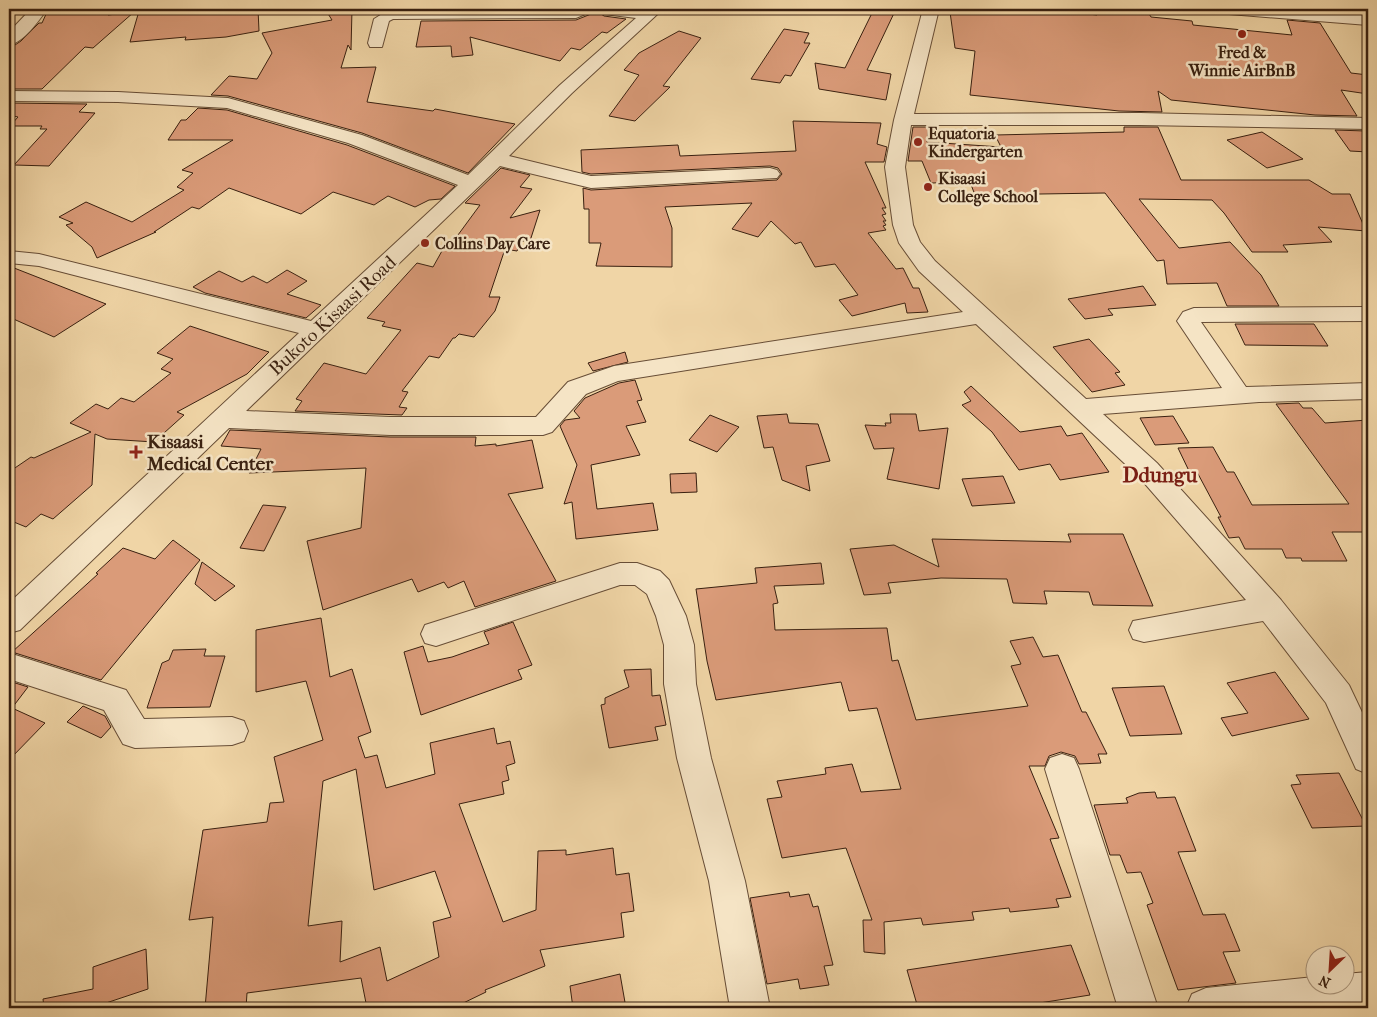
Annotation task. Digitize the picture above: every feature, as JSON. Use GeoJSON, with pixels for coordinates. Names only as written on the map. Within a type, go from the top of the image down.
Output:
{"type":"FeatureCollection","features":[{"type":"Feature","properties":{"kind":"street"},"geometry":{"type":"LineString","coordinates":[[9,40],[41,9]]}},
{"type":"Feature","properties":{"kind":"street"},"geometry":{"type":"LineString","coordinates":[[376,43],[382,19],[390,14],[576,13],[584,9]]}},
{"type":"Feature","properties":{"kind":"street"},"geometry":{"type":"LineString","coordinates":[[604,9],[652,12]]}},
{"type":"Feature","properties":{"kind":"street"},"geometry":{"type":"LineString","coordinates":[[931,9],[903,120],[895,167],[902,225],[910,243],[927,266],[1148,470],[1270,608],[1338,696],[1368,759]]}},
{"type":"Feature","properties":{"kind":"street"},"geometry":{"type":"LineString","coordinates":[[1229,9],[1367,24]]}},
{"type":"Feature","properties":{"kind":"street","name":"Bukoto Kisaasi Road"},"geometry":{"type":"LineString","coordinates":[[9,621],[471,184],[566,89],[652,12]]}},
{"type":"Feature","properties":{"kind":"street"},"geometry":{"type":"LineString","coordinates":[[9,96],[137,98],[228,102],[355,139],[471,184]]}},
{"type":"Feature","properties":{"kind":"street"},"geometry":{"type":"LineString","coordinates":[[903,120],[1140,119],[1368,123]]}},
{"type":"Feature","properties":{"kind":"street"},"geometry":{"type":"LineString","coordinates":[[496,159],[591,182],[770,174]]}},
{"type":"Feature","properties":{"kind":"street"},"geometry":{"type":"LineString","coordinates":[[9,257],[38,260],[316,330]]}},
{"type":"Feature","properties":{"kind":"street"},"geometry":{"type":"LineString","coordinates":[[1238,394],[1189,321],[1190,317],[1194,315],[1368,314]]}},
{"type":"Feature","properties":{"kind":"street"},"geometry":{"type":"LineString","coordinates":[[222,419],[390,426],[543,426],[577,388],[614,374],[981,316]]}},
{"type":"Feature","properties":{"kind":"street"},"geometry":{"type":"LineString","coordinates":[[1079,408],[1238,394],[1368,391]]}},
{"type":"Feature","properties":{"kind":"street"},"geometry":{"type":"LineString","coordinates":[[436,634],[620,574],[638,574],[650,579],[659,588],[671,616],[679,645],[680,684],[694,758],[727,881],[750,1008]]}},
{"type":"Feature","properties":{"kind":"street"},"geometry":{"type":"LineString","coordinates":[[1144,630],[1270,608]]}},
{"type":"Feature","properties":{"kind":"street"},"geometry":{"type":"LineString","coordinates":[[9,666],[115,700],[135,734],[232,731]]}},
{"type":"Feature","properties":{"kind":"street"},"geometry":{"type":"LineString","coordinates":[[1062,769],[1138,1008]]}},
{"type":"Feature","properties":{"kind":"street"},"geometry":{"type":"LineString","coordinates":[[1206,1008],[1368,991]]}},
{"type":"Feature","properties":{"kind":"building"},"geometry":{"type":"Polygon","coordinates":[[[72,9],[108,9],[108,15],[134,12],[93,48],[85,47],[42,89],[9,89],[9,49],[21,41],[39,23],[42,23],[47,12],[72,9]]]}},
{"type":"Feature","properties":{"kind":"building"},"geometry":{"type":"Polygon","coordinates":[[[160,9],[258,9],[259,31],[226,37],[185,40],[186,37],[130,42],[139,11],[160,9]]]}},
{"type":"Feature","properties":{"kind":"building"},"geometry":{"type":"Polygon","coordinates":[[[325,9],[352,9],[351,50],[348,45],[341,68],[376,67],[367,102],[433,111],[435,109],[515,124],[468,173],[362,133],[228,96],[211,95],[229,76],[257,79],[272,53],[262,33],[332,20],[325,9]]]}},
{"type":"Feature","properties":{"kind":"building"},"geometry":{"type":"Polygon","coordinates":[[[594,9],[604,16],[626,19],[607,33],[602,32],[580,50],[571,48],[560,61],[470,37],[473,55],[452,57],[451,46],[416,47],[421,21],[576,20],[591,14],[594,9]]]}},
{"type":"Feature","properties":{"kind":"building"},"geometry":{"type":"Polygon","coordinates":[[[874,9],[896,9],[867,70],[891,74],[886,100],[819,89],[815,63],[845,68],[874,9]]]}},
{"type":"Feature","properties":{"kind":"building"},"geometry":{"type":"Polygon","coordinates":[[[983,9],[1043,9],[1097,15],[1097,9],[1146,9],[1151,17],[1192,21],[1193,25],[1292,35],[1287,20],[1320,23],[1351,73],[1368,75],[1368,94],[1341,90],[1357,116],[1315,115],[1171,100],[1158,91],[1162,112],[1119,111],[970,95],[975,51],[955,48],[950,12],[983,14],[983,9]]]}},
{"type":"Feature","properties":{"kind":"building"},"geometry":{"type":"Polygon","coordinates":[[[784,29],[809,33],[804,43],[810,43],[791,76],[785,75],[780,83],[751,79],[784,29]]]}},
{"type":"Feature","properties":{"kind":"building"},"geometry":{"type":"Polygon","coordinates":[[[679,31],[701,38],[663,86],[670,87],[635,121],[609,116],[639,75],[624,70],[639,53],[679,31]]]}},
{"type":"Feature","properties":{"kind":"building"},"geometry":{"type":"Polygon","coordinates":[[[9,103],[87,104],[79,112],[95,113],[49,166],[14,165],[47,129],[40,129],[42,126],[10,126],[18,117],[9,115],[9,103]]]}},
{"type":"Feature","properties":{"kind":"building"},"geometry":{"type":"Polygon","coordinates":[[[198,108],[227,110],[347,145],[455,186],[441,199],[429,200],[415,207],[388,196],[374,205],[333,192],[301,214],[229,188],[199,209],[192,207],[154,232],[156,232],[97,258],[92,247],[66,225],[73,223],[59,217],[86,202],[132,222],[184,190],[177,187],[193,173],[182,170],[233,140],[168,140],[181,120],[186,120],[198,108]]]}},
{"type":"Feature","properties":{"kind":"building"},"geometry":{"type":"Polygon","coordinates":[[[793,121],[881,123],[877,144],[887,147],[884,162],[865,162],[886,208],[882,208],[886,214],[882,215],[886,221],[883,221],[886,225],[883,226],[886,230],[868,233],[896,269],[903,268],[913,288],[919,288],[928,312],[907,313],[905,303],[852,316],[839,300],[858,295],[835,264],[815,267],[801,242],[795,244],[771,221],[758,237],[732,229],[752,203],[665,207],[672,228],[672,267],[596,266],[601,243],[589,243],[589,209],[584,209],[583,188],[591,190],[777,180],[782,174],[778,168],[770,166],[591,174],[582,172],[581,150],[678,145],[680,156],[796,151],[793,121]]]}},
{"type":"Feature","properties":{"kind":"building"},"geometry":{"type":"Polygon","coordinates":[[[913,127],[929,127],[927,142],[1001,147],[995,135],[1124,132],[1124,127],[1158,127],[1181,180],[1309,180],[1332,194],[1350,194],[1366,231],[1318,227],[1332,242],[1283,245],[1288,252],[1252,252],[1224,213],[1212,200],[1139,199],[1179,248],[1230,242],[1261,275],[1279,306],[1227,306],[1217,283],[1167,284],[1164,260],[1157,261],[1105,193],[975,195],[970,182],[931,183],[922,161],[908,161],[913,127]]]}},
{"type":"Feature","properties":{"kind":"building"},"geometry":{"type":"Polygon","coordinates":[[[1335,130],[1366,131],[1368,135],[1368,152],[1350,151],[1335,130]]]}},
{"type":"Feature","properties":{"kind":"building"},"geometry":{"type":"Polygon","coordinates":[[[1262,132],[1303,159],[1267,168],[1227,140],[1262,132]]]}},
{"type":"Feature","properties":{"kind":"building"},"geometry":{"type":"Polygon","coordinates":[[[501,168],[530,175],[520,187],[532,189],[510,218],[540,210],[530,241],[522,241],[517,251],[505,249],[489,297],[500,297],[495,311],[474,337],[459,334],[453,338],[439,358],[429,356],[402,391],[408,392],[399,407],[407,408],[402,415],[295,411],[302,401],[296,399],[324,363],[366,374],[401,330],[382,326],[385,322],[367,318],[417,263],[433,267],[447,242],[452,242],[455,239],[480,205],[465,203],[501,168]]]}},
{"type":"Feature","properties":{"kind":"building"},"geometry":{"type":"Polygon","coordinates":[[[9,266],[106,304],[54,337],[9,317],[9,266]]]}},
{"type":"Feature","properties":{"kind":"building"},"geometry":{"type":"Polygon","coordinates":[[[287,270],[307,281],[287,294],[321,305],[306,318],[205,293],[193,287],[219,271],[242,282],[253,276],[267,283],[287,270]]]}},
{"type":"Feature","properties":{"kind":"building"},"geometry":{"type":"Polygon","coordinates":[[[1143,286],[1156,305],[1108,309],[1113,315],[1085,319],[1068,299],[1143,286]]]}},
{"type":"Feature","properties":{"kind":"building"},"geometry":{"type":"Polygon","coordinates":[[[1235,324],[1314,324],[1328,346],[1245,345],[1235,324]]]}},
{"type":"Feature","properties":{"kind":"building"},"geometry":{"type":"Polygon","coordinates":[[[190,326],[269,352],[247,374],[177,412],[184,415],[154,442],[107,439],[95,434],[92,485],[53,519],[41,514],[26,527],[9,520],[9,472],[31,457],[34,458],[91,432],[70,423],[96,404],[108,409],[121,398],[134,402],[171,373],[161,369],[173,359],[157,353],[190,326]]]}},
{"type":"Feature","properties":{"kind":"building"},"geometry":{"type":"Polygon","coordinates":[[[1089,339],[1120,372],[1115,373],[1125,385],[1092,392],[1053,347],[1089,339]]]}},
{"type":"Feature","properties":{"kind":"building"},"geometry":{"type":"Polygon","coordinates":[[[625,352],[628,362],[593,371],[588,363],[625,352]]]}},
{"type":"Feature","properties":{"kind":"building"},"geometry":{"type":"Polygon","coordinates":[[[635,380],[642,400],[637,401],[646,422],[626,426],[640,455],[591,465],[597,509],[653,503],[658,530],[576,539],[572,502],[564,504],[577,465],[560,426],[565,420],[580,418],[574,411],[585,398],[619,383],[635,380]]]}},
{"type":"Feature","properties":{"kind":"building"},"geometry":{"type":"Polygon","coordinates":[[[971,386],[1020,432],[1061,426],[1067,436],[1082,433],[1109,472],[1060,480],[1050,464],[1019,470],[992,432],[962,405],[971,401],[964,392],[971,386]]]}},
{"type":"Feature","properties":{"kind":"building"},"geometry":{"type":"Polygon","coordinates":[[[1299,403],[1303,408],[1312,408],[1325,423],[1368,420],[1368,532],[1332,532],[1347,561],[1302,561],[1301,558],[1286,558],[1282,549],[1245,549],[1239,537],[1229,538],[1218,517],[1221,517],[1197,472],[1190,473],[1178,448],[1213,447],[1227,472],[1234,472],[1252,505],[1349,504],[1276,404],[1299,403]]]}},
{"type":"Feature","properties":{"kind":"building"},"geometry":{"type":"Polygon","coordinates":[[[787,414],[789,423],[818,424],[830,461],[806,466],[810,491],[782,480],[773,447],[764,448],[757,416],[787,414]]]}},
{"type":"Feature","properties":{"kind":"building"},"geometry":{"type":"Polygon","coordinates":[[[890,414],[916,414],[919,431],[948,428],[939,489],[887,479],[894,448],[874,449],[865,425],[886,426],[885,423],[891,423],[890,414]]]}},
{"type":"Feature","properties":{"kind":"building"},"geometry":{"type":"Polygon","coordinates":[[[710,415],[739,427],[717,452],[689,440],[710,415]]]}},
{"type":"Feature","properties":{"kind":"building"},"geometry":{"type":"Polygon","coordinates":[[[1173,416],[1189,443],[1155,445],[1140,418],[1173,416]]]}},
{"type":"Feature","properties":{"kind":"building"},"geometry":{"type":"Polygon","coordinates":[[[230,430],[390,437],[476,437],[475,446],[496,444],[496,446],[532,440],[543,488],[508,494],[556,581],[475,607],[464,581],[448,588],[444,582],[418,592],[412,579],[323,610],[307,541],[361,528],[366,468],[249,473],[261,449],[221,446],[230,430]]]}},
{"type":"Feature","properties":{"kind":"building"},"geometry":{"type":"Polygon","coordinates":[[[696,473],[697,492],[671,493],[670,474],[696,473]]]}},
{"type":"Feature","properties":{"kind":"building"},"geometry":{"type":"Polygon","coordinates":[[[1003,476],[1015,503],[972,506],[962,479],[1003,476]]]}},
{"type":"Feature","properties":{"kind":"building"},"geometry":{"type":"Polygon","coordinates":[[[263,505],[286,507],[264,551],[240,548],[263,505]]]}},
{"type":"Feature","properties":{"kind":"building"},"geometry":{"type":"Polygon","coordinates":[[[1068,534],[1123,534],[1153,606],[1093,605],[1089,592],[1044,591],[1047,604],[1013,603],[1007,579],[941,578],[888,583],[891,593],[864,595],[850,549],[894,545],[939,567],[932,539],[1071,542],[1068,534]]]}},
{"type":"Feature","properties":{"kind":"building"},"geometry":{"type":"Polygon","coordinates":[[[173,540],[200,560],[101,680],[12,652],[98,574],[96,573],[123,548],[155,559],[173,540]]]}},
{"type":"Feature","properties":{"kind":"building"},"geometry":{"type":"Polygon","coordinates":[[[202,562],[235,586],[215,601],[195,584],[202,562]]]}},
{"type":"Feature","properties":{"kind":"building"},"geometry":{"type":"Polygon","coordinates":[[[821,563],[824,584],[774,586],[778,603],[773,604],[775,630],[887,628],[892,661],[898,660],[916,720],[1028,706],[1011,666],[1021,664],[1010,641],[1033,637],[1043,657],[1058,655],[1082,712],[1086,712],[1107,754],[1098,754],[1101,763],[1079,764],[1075,756],[1061,752],[1049,756],[1045,766],[1029,766],[1059,838],[1050,839],[1071,897],[1056,899],[1059,907],[1010,912],[1009,908],[972,912],[974,920],[923,925],[921,918],[884,922],[885,954],[864,952],[863,920],[872,920],[846,848],[782,858],[767,799],[782,797],[777,781],[826,774],[825,768],[852,764],[861,792],[901,789],[877,708],[849,711],[841,682],[716,700],[707,661],[696,589],[757,583],[755,568],[821,563]]]}},
{"type":"Feature","properties":{"kind":"building"},"geometry":{"type":"Polygon","coordinates":[[[321,618],[330,677],[352,669],[371,732],[358,737],[365,758],[377,755],[386,788],[435,774],[430,743],[494,728],[497,744],[510,741],[515,763],[506,766],[509,780],[502,782],[504,794],[459,804],[503,922],[536,910],[538,851],[566,850],[566,855],[613,848],[616,875],[629,873],[634,911],[621,913],[624,937],[540,950],[545,966],[485,990],[486,992],[453,1008],[367,1008],[361,978],[247,993],[246,1008],[205,1008],[213,917],[189,920],[203,830],[267,822],[270,803],[284,802],[274,757],[323,740],[306,681],[256,692],[256,630],[321,618]],[[356,769],[323,781],[308,926],[342,921],[340,962],[380,947],[387,981],[439,957],[433,922],[451,917],[435,871],[374,890],[356,769]]]}},
{"type":"Feature","properties":{"kind":"building"},"geometry":{"type":"Polygon","coordinates":[[[513,622],[532,665],[518,670],[522,679],[421,715],[404,652],[423,646],[428,662],[452,657],[489,644],[484,632],[513,622]]]}},
{"type":"Feature","properties":{"kind":"building"},"geometry":{"type":"Polygon","coordinates":[[[206,649],[204,656],[225,656],[210,707],[147,708],[162,663],[169,660],[173,650],[206,649]]]}},
{"type":"Feature","properties":{"kind":"building"},"geometry":{"type":"Polygon","coordinates":[[[651,669],[652,696],[660,695],[666,725],[655,727],[658,740],[609,748],[601,705],[605,704],[605,698],[629,687],[624,670],[651,669]]]}},
{"type":"Feature","properties":{"kind":"building"},"geometry":{"type":"Polygon","coordinates":[[[1275,672],[1309,719],[1232,736],[1221,718],[1248,713],[1227,683],[1275,672]]]}},
{"type":"Feature","properties":{"kind":"building"},"geometry":{"type":"Polygon","coordinates":[[[9,681],[28,687],[12,708],[45,723],[9,760],[9,681]]]}},
{"type":"Feature","properties":{"kind":"building"},"geometry":{"type":"Polygon","coordinates":[[[1164,686],[1182,734],[1130,736],[1112,688],[1164,686]]]}},
{"type":"Feature","properties":{"kind":"building"},"geometry":{"type":"Polygon","coordinates":[[[83,706],[105,716],[111,727],[101,738],[67,722],[83,706]]]}},
{"type":"Feature","properties":{"kind":"building"},"geometry":{"type":"Polygon","coordinates":[[[1339,773],[1366,826],[1312,828],[1291,785],[1301,784],[1296,775],[1339,773]]]}},
{"type":"Feature","properties":{"kind":"building"},"geometry":{"type":"Polygon","coordinates":[[[1155,792],[1157,798],[1175,797],[1196,851],[1178,852],[1203,915],[1225,914],[1240,951],[1223,952],[1236,983],[1178,990],[1147,905],[1153,903],[1141,872],[1127,873],[1120,855],[1110,855],[1094,805],[1128,803],[1126,798],[1139,793],[1155,792]]]}},
{"type":"Feature","properties":{"kind":"building"},"geometry":{"type":"Polygon","coordinates":[[[789,892],[790,897],[809,894],[813,907],[818,906],[833,965],[824,966],[829,985],[800,989],[798,979],[767,984],[750,898],[789,892]]]}},
{"type":"Feature","properties":{"kind":"building"},"geometry":{"type":"Polygon","coordinates":[[[1071,945],[1090,995],[1008,1008],[918,1008],[907,970],[1071,945]]]}},
{"type":"Feature","properties":{"kind":"building"},"geometry":{"type":"Polygon","coordinates":[[[146,949],[148,989],[91,1008],[44,1008],[43,999],[93,989],[93,967],[146,949]]]}},
{"type":"Feature","properties":{"kind":"building"},"geometry":{"type":"Polygon","coordinates":[[[620,974],[626,1008],[573,1008],[570,986],[620,974]]]}},
{"type":"Feature","properties":{"kind":"place","name":"Fred & Winnie AirBnB"},"geometry":{"type":"Point","coordinates":[1242,34]}},
{"type":"Feature","properties":{"kind":"place","name":"Equatoria Kindergarten"},"geometry":{"type":"Point","coordinates":[918,142]}},
{"type":"Feature","properties":{"kind":"place","name":"Kisaasi College School"},"geometry":{"type":"Point","coordinates":[928,187]}},
{"type":"Feature","properties":{"kind":"place","name":"Collins Day Care"},"geometry":{"type":"Point","coordinates":[425,243]}},
{"type":"Feature","properties":{"kind":"place","name":"Kisaasi Medical Center"},"geometry":{"type":"Point","coordinates":[136,452]}},
{"type":"Feature","properties":{"kind":"district","name":"Ddungu"},"geometry":{"type":"Point","coordinates":[1160,475]}}]}
